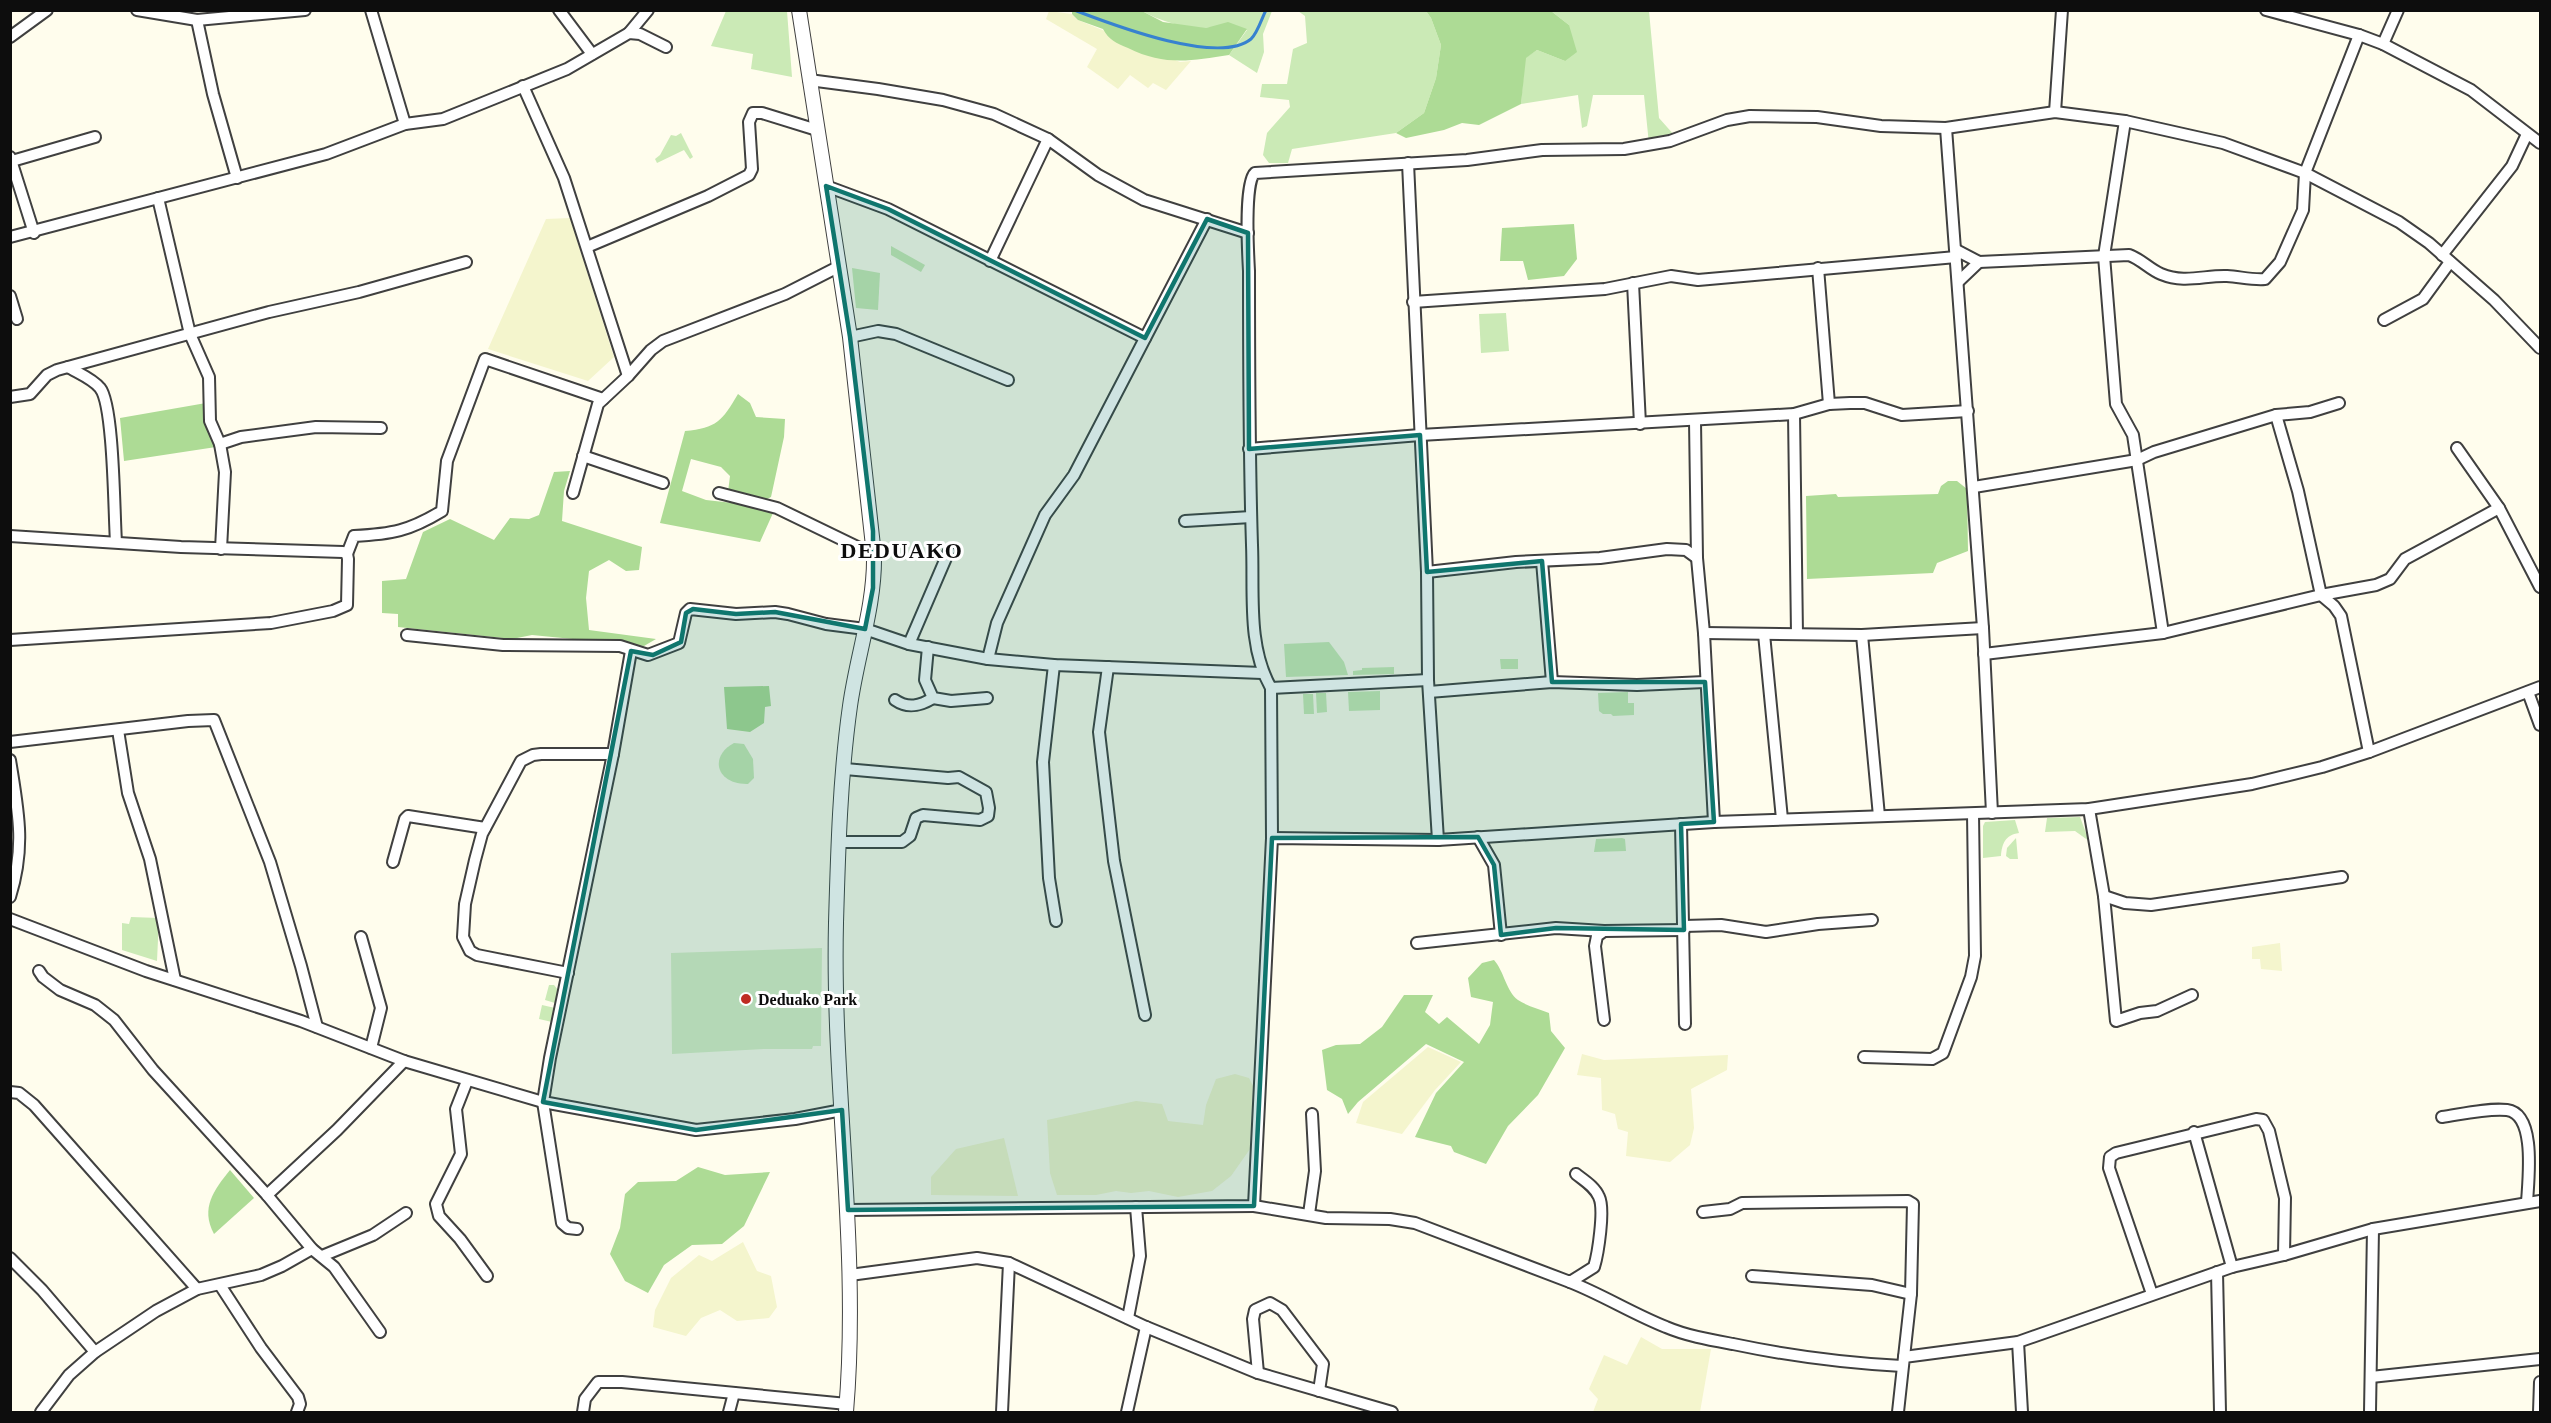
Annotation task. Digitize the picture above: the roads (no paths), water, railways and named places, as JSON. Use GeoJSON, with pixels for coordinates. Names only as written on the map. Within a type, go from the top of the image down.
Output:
{"type":"FeatureCollection","features":[{"type":"Feature","properties":{"kind":"street"},"geometry":{"type":"LineString","coordinates":[[10,37],[47,10]]}},
{"type":"Feature","properties":{"kind":"street"},"geometry":{"type":"LineString","coordinates":[[137,10],[197,20],[243,13],[305,10]]}},
{"type":"Feature","properties":{"kind":"street"},"geometry":{"type":"LineString","coordinates":[[371,10],[405,124]]}},
{"type":"Feature","properties":{"kind":"street"},"geometry":{"type":"LineString","coordinates":[[559,10],[592,54]]}},
{"type":"Feature","properties":{"kind":"street"},"geometry":{"type":"LineString","coordinates":[[10,237],[34,233],[326,154],[405,124],[443,119],[567,69],[628,33],[648,10]]}},
{"type":"Feature","properties":{"kind":"street"},"geometry":{"type":"LineString","coordinates":[[583,1413],[585,1399],[598,1382],[622,1382],[734,1393],[847,1408],[850,1275],[836,961],[839,842],[852,691],[873,588],[874,555],[850,337],[799,10]]}},
{"type":"Feature","properties":{"kind":"street"},"geometry":{"type":"LineString","coordinates":[[2055,112],[2062,10]]}},
{"type":"Feature","properties":{"kind":"street"},"geometry":{"type":"LineString","coordinates":[[2266,10],[2359,34],[2384,44],[2471,90],[2541,144]]}},
{"type":"Feature","properties":{"kind":"street"},"geometry":{"type":"LineString","coordinates":[[2384,44],[2398,10]]}},
{"type":"Feature","properties":{"kind":"street"},"geometry":{"type":"LineString","coordinates":[[197,20],[213,94],[237,178]]}},
{"type":"Feature","properties":{"kind":"street"},"geometry":{"type":"LineString","coordinates":[[628,33],[640,34],[666,47]]}},
{"type":"Feature","properties":{"kind":"street"},"geometry":{"type":"LineString","coordinates":[[1413,302],[1547,291],[1605,289],[1671,276],[1698,280],[1956,253],[1979,262],[2104,256],[2136,257],[2161,274],[2194,280],[2226,276],[2247,280],[2265,279],[2280,262],[2303,210],[2305,173],[2359,34]]}},
{"type":"Feature","properties":{"kind":"street"},"geometry":{"type":"LineString","coordinates":[[809,80],[943,100],[994,114],[1048,139],[1098,175],[1144,200],[1248,233]]}},
{"type":"Feature","properties":{"kind":"street"},"geometry":{"type":"LineString","coordinates":[[523,86],[564,178],[628,376]]}},
{"type":"Feature","properties":{"kind":"street"},"geometry":{"type":"LineString","coordinates":[[587,247],[708,196],[749,175],[752,169],[749,122],[753,113],[762,112],[817,130]]}},
{"type":"Feature","properties":{"kind":"street"},"geometry":{"type":"LineString","coordinates":[[1254,1206],[1272,838],[1271,688],[1262,673],[1255,634],[1249,449],[1248,233],[1250,182],[1256,172],[1467,160],[1542,150],[1646,146],[1670,141],[1727,120],[1750,116],[1816,117],[1881,126],[1946,128],[2055,112],[2125,121],[2223,143],[2305,173],[2399,222],[2446,258],[2494,300],[2541,348]]}},
{"type":"Feature","properties":{"kind":"street"},"geometry":{"type":"LineString","coordinates":[[2125,121],[2104,256],[2116,404],[2133,435],[2163,633]]}},
{"type":"Feature","properties":{"kind":"street"},"geometry":{"type":"LineString","coordinates":[[1946,128],[1974,487],[1992,813]]}},
{"type":"Feature","properties":{"kind":"street"},"geometry":{"type":"LineString","coordinates":[[2384,320],[2423,299],[2446,258],[2512,166],[2527,134]]}},
{"type":"Feature","properties":{"kind":"street"},"geometry":{"type":"LineString","coordinates":[[34,233],[11,159],[95,136]]}},
{"type":"Feature","properties":{"kind":"street"},"geometry":{"type":"LineString","coordinates":[[990,261],[1048,139]]}},
{"type":"Feature","properties":{"kind":"street"},"geometry":{"type":"LineString","coordinates":[[1408,163],[1427,572],[1428,680],[1438,840]]}},
{"type":"Feature","properties":{"kind":"street"},"geometry":{"type":"LineString","coordinates":[[826,186],[873,202],[1146,338]]}},
{"type":"Feature","properties":{"kind":"street"},"geometry":{"type":"LineString","coordinates":[[158,198],[190,334],[209,377],[210,421],[220,444],[225,472],[221,549]]}},
{"type":"Feature","properties":{"kind":"street"},"geometry":{"type":"LineString","coordinates":[[988,658],[997,623],[1045,515],[1074,475],[1207,219]]}},
{"type":"Feature","properties":{"kind":"street"},"geometry":{"type":"LineString","coordinates":[[10,397],[30,394],[47,375],[68,367],[269,312],[359,292],[466,262]]}},
{"type":"Feature","properties":{"kind":"street"},"geometry":{"type":"LineString","coordinates":[[1958,282],[1979,262]]}},
{"type":"Feature","properties":{"kind":"street"},"geometry":{"type":"LineString","coordinates":[[573,494],[596,408],[651,350],[663,341],[785,294],[838,267]]}},
{"type":"Feature","properties":{"kind":"street"},"geometry":{"type":"LineString","coordinates":[[1818,268],[1829,404]]}},
{"type":"Feature","properties":{"kind":"street"},"geometry":{"type":"LineString","coordinates":[[1633,283],[1640,424]]}},
{"type":"Feature","properties":{"kind":"street"},"geometry":{"type":"LineString","coordinates":[[10,296],[17,319]]}},
{"type":"Feature","properties":{"kind":"street"},"geometry":{"type":"LineString","coordinates":[[850,337],[878,331],[896,334],[1008,380]]}},
{"type":"Feature","properties":{"kind":"street"},"geometry":{"type":"LineString","coordinates":[[10,640],[271,622],[333,611],[347,604],[347,554],[354,536],[393,533],[418,526],[442,511],[447,461],[485,359],[603,399]]}},
{"type":"Feature","properties":{"kind":"street"},"geometry":{"type":"LineString","coordinates":[[68,367],[100,388],[105,398],[116,542]]}},
{"type":"Feature","properties":{"kind":"street"},"geometry":{"type":"LineString","coordinates":[[1249,449],[1420,435],[1794,414],[1829,404],[1865,403],[1902,416],[1968,411]]}},
{"type":"Feature","properties":{"kind":"street"},"geometry":{"type":"LineString","coordinates":[[1974,487],[2137,460],[2154,452],[2276,415],[2310,412],[2339,403]]}},
{"type":"Feature","properties":{"kind":"street"},"geometry":{"type":"LineString","coordinates":[[1794,414],[1797,634]]}},
{"type":"Feature","properties":{"kind":"street"},"geometry":{"type":"LineString","coordinates":[[2276,415],[2298,491],[2321,595],[2334,606],[2341,616],[2369,752]]}},
{"type":"Feature","properties":{"kind":"street"},"geometry":{"type":"LineString","coordinates":[[1695,421],[1697,558],[1704,633],[1714,822]]}},
{"type":"Feature","properties":{"kind":"street"},"geometry":{"type":"LineString","coordinates":[[220,444],[241,436],[316,427],[381,428]]}},
{"type":"Feature","properties":{"kind":"street"},"geometry":{"type":"LineString","coordinates":[[2457,448],[2499,508],[2541,587]]}},
{"type":"Feature","properties":{"kind":"street"},"geometry":{"type":"LineString","coordinates":[[583,456],[663,483]]}},
{"type":"Feature","properties":{"kind":"street"},"geometry":{"type":"LineString","coordinates":[[720,493],[777,508],[874,555]]}},
{"type":"Feature","properties":{"kind":"street"},"geometry":{"type":"LineString","coordinates":[[1984,654],[2163,633],[2321,595],[2376,585],[2390,579],[2405,559],[2499,508]]}},
{"type":"Feature","properties":{"kind":"street"},"geometry":{"type":"LineString","coordinates":[[1185,521],[1251,517]]}},
{"type":"Feature","properties":{"kind":"street"},"geometry":{"type":"LineString","coordinates":[[10,536],[347,554]]}},
{"type":"Feature","properties":{"kind":"street"},"geometry":{"type":"LineString","coordinates":[[1427,572],[1600,558],[1667,549],[1686,550],[1697,558]]}},
{"type":"Feature","properties":{"kind":"street"},"geometry":{"type":"LineString","coordinates":[[909,644],[949,552]]}},
{"type":"Feature","properties":{"kind":"street"},"geometry":{"type":"LineString","coordinates":[[1542,561],[1552,682]]}},
{"type":"Feature","properties":{"kind":"street"},"geometry":{"type":"LineString","coordinates":[[407,635],[503,645],[620,646],[631,651],[653,655],[679,643],[686,613],[693,609],[736,614],[775,612],[826,624],[865,629],[909,644],[988,658],[1054,665],[1262,673]]}},
{"type":"Feature","properties":{"kind":"street"},"geometry":{"type":"LineString","coordinates":[[1704,633],[1862,635],[1983,628]]}},
{"type":"Feature","properties":{"kind":"street"},"geometry":{"type":"LineString","coordinates":[[1764,634],[1782,819]]}},
{"type":"Feature","properties":{"kind":"street"},"geometry":{"type":"LineString","coordinates":[[1862,635],[1879,816]]}},
{"type":"Feature","properties":{"kind":"street"},"geometry":{"type":"LineString","coordinates":[[928,648],[925,680],[933,698]]}},
{"type":"Feature","properties":{"kind":"street"},"geometry":{"type":"LineString","coordinates":[[577,1229],[568,1228],[562,1223],[543,1102],[613,754],[631,651]]}},
{"type":"Feature","properties":{"kind":"street"},"geometry":{"type":"LineString","coordinates":[[1054,665],[1043,762],[1049,878],[1056,921]]}},
{"type":"Feature","properties":{"kind":"street"},"geometry":{"type":"LineString","coordinates":[[1108,667],[1099,732],[1112,851],[1145,1015]]}},
{"type":"Feature","properties":{"kind":"street"},"geometry":{"type":"LineString","coordinates":[[1271,688],[1428,680]]}},
{"type":"Feature","properties":{"kind":"street"},"geometry":{"type":"LineString","coordinates":[[1429,692],[1552,682],[1637,686],[1705,682]]}},
{"type":"Feature","properties":{"kind":"street"},"geometry":{"type":"LineString","coordinates":[[1272,838],[1438,840],[1714,822],[2089,809],[2252,784],[2322,767],[2369,752],[2541,687]]}},
{"type":"Feature","properties":{"kind":"street"},"geometry":{"type":"LineString","coordinates":[[2528,692],[2541,725]]}},
{"type":"Feature","properties":{"kind":"street"},"geometry":{"type":"LineString","coordinates":[[895,700],[908,706],[922,704],[933,698],[951,701],[987,698]]}},
{"type":"Feature","properties":{"kind":"street"},"geometry":{"type":"LineString","coordinates":[[10,742],[211,719],[217,723],[276,881],[317,1027]]}},
{"type":"Feature","properties":{"kind":"street"},"geometry":{"type":"LineString","coordinates":[[117,730],[128,793],[150,859],[175,980]]}},
{"type":"Feature","properties":{"kind":"street"},"geometry":{"type":"LineString","coordinates":[[568,973],[477,955],[467,946],[463,937],[465,904],[474,860],[485,828],[515,770],[527,757],[541,754],[613,754]]}},
{"type":"Feature","properties":{"kind":"street"},"geometry":{"type":"LineString","coordinates":[[10,760],[21,847],[19,871],[10,897]]}},
{"type":"Feature","properties":{"kind":"street"},"geometry":{"type":"LineString","coordinates":[[839,842],[902,842],[910,836],[916,818],[922,815],[980,820],[988,816],[989,808],[986,792],[959,777],[845,769]]}},
{"type":"Feature","properties":{"kind":"street"},"geometry":{"type":"LineString","coordinates":[[2089,809],[2104,896],[2116,1021],[2167,1008],[2192,995]]}},
{"type":"Feature","properties":{"kind":"street"},"geometry":{"type":"LineString","coordinates":[[1864,1057],[1932,1059],[1943,1053],[1971,977],[1975,956],[1973,814]]}},
{"type":"Feature","properties":{"kind":"street"},"geometry":{"type":"LineString","coordinates":[[393,862],[405,819],[408,816],[485,828]]}},
{"type":"Feature","properties":{"kind":"street"},"geometry":{"type":"LineString","coordinates":[[1681,824],[1685,1024]]}},
{"type":"Feature","properties":{"kind":"street"},"geometry":{"type":"LineString","coordinates":[[1478,837],[1494,865],[1501,935]]}},
{"type":"Feature","properties":{"kind":"street"},"geometry":{"type":"LineString","coordinates":[[2104,896],[2125,903],[2151,905],[2342,877]]}},
{"type":"Feature","properties":{"kind":"street"},"geometry":{"type":"LineString","coordinates":[[10,919],[175,980],[317,1027],[404,1061],[543,1102],[696,1130],[795,1119],[842,1110]]}},
{"type":"Feature","properties":{"kind":"street"},"geometry":{"type":"LineString","coordinates":[[1417,943],[1556,928],[1605,931],[1720,925],[1766,932],[1818,924],[1872,920]]}},
{"type":"Feature","properties":{"kind":"street"},"geometry":{"type":"LineString","coordinates":[[1604,1020],[1595,946],[1597,936],[1605,931]]}},
{"type":"Feature","properties":{"kind":"street"},"geometry":{"type":"LineString","coordinates":[[361,937],[381,1008],[370,1048]]}},
{"type":"Feature","properties":{"kind":"street"},"geometry":{"type":"LineString","coordinates":[[39,971],[60,990],[95,1005],[114,1020],[153,1070],[267,1195],[312,1249],[334,1267],[380,1332]]}},
{"type":"Feature","properties":{"kind":"street"},"geometry":{"type":"LineString","coordinates":[[267,1195],[337,1130],[404,1061]]}},
{"type":"Feature","properties":{"kind":"street"},"geometry":{"type":"LineString","coordinates":[[467,1081],[456,1109],[461,1155],[436,1204],[439,1216],[460,1239],[487,1276]]}},
{"type":"Feature","properties":{"kind":"street"},"geometry":{"type":"LineString","coordinates":[[10,1092],[19,1093],[34,1105],[197,1289]]}},
{"type":"Feature","properties":{"kind":"street"},"geometry":{"type":"LineString","coordinates":[[2442,1117],[2509,1110],[2520,1116],[2526,1127],[2528,1146],[2528,1203]]}},
{"type":"Feature","properties":{"kind":"street"},"geometry":{"type":"LineString","coordinates":[[1309,1214],[1315,1171],[1312,1114]]}},
{"type":"Feature","properties":{"kind":"street"},"geometry":{"type":"LineString","coordinates":[[2152,1294],[2108,1162],[2116,1153],[2194,1132],[2256,1119],[2263,1120],[2267,1125],[2287,1210],[2284,1255]]}},
{"type":"Feature","properties":{"kind":"street"},"geometry":{"type":"LineString","coordinates":[[2194,1132],[2232,1267]]}},
{"type":"Feature","properties":{"kind":"street"},"geometry":{"type":"LineString","coordinates":[[1570,1282],[1594,1267],[1598,1254],[1600,1229],[1600,1199],[1593,1187],[1576,1174]]}},
{"type":"Feature","properties":{"kind":"street"},"geometry":{"type":"LineString","coordinates":[[1703,1212],[1730,1209],[1742,1203],[1908,1201],[1913,1204],[1911,1294],[1898,1413]]}},
{"type":"Feature","properties":{"kind":"street"},"geometry":{"type":"LineString","coordinates":[[848,1210],[1254,1206],[1326,1218],[1390,1219],[1415,1223],[1570,1282],[1667,1328],[1697,1337],[1784,1355],[1836,1362],[1903,1362],[2018,1342],[2232,1267],[2284,1255],[2373,1229],[2541,1201]]}},
{"type":"Feature","properties":{"kind":"street"},"geometry":{"type":"LineString","coordinates":[[1128,1318],[1140,1256],[1136,1207]]}},
{"type":"Feature","properties":{"kind":"street"},"geometry":{"type":"LineString","coordinates":[[322,1256],[373,1235],[406,1214]]}},
{"type":"Feature","properties":{"kind":"street"},"geometry":{"type":"LineString","coordinates":[[2370,1413],[2373,1229]]}},
{"type":"Feature","properties":{"kind":"street"},"geometry":{"type":"LineString","coordinates":[[41,1413],[69,1375],[94,1352],[156,1311],[197,1289],[272,1270],[312,1249]]}},
{"type":"Feature","properties":{"kind":"street"},"geometry":{"type":"LineString","coordinates":[[10,1258],[42,1290],[94,1352]]}},
{"type":"Feature","properties":{"kind":"street"},"geometry":{"type":"LineString","coordinates":[[850,1275],[977,1258],[1009,1263],[1146,1327],[1258,1373],[1392,1413]]}},
{"type":"Feature","properties":{"kind":"street"},"geometry":{"type":"LineString","coordinates":[[1002,1413],[1009,1263]]}},
{"type":"Feature","properties":{"kind":"street"},"geometry":{"type":"LineString","coordinates":[[2217,1272],[2220,1413]]}},
{"type":"Feature","properties":{"kind":"street"},"geometry":{"type":"LineString","coordinates":[[1752,1276],[1872,1284],[1911,1294]]}},
{"type":"Feature","properties":{"kind":"street"},"geometry":{"type":"LineString","coordinates":[[220,1285],[261,1348],[298,1397],[300,1404],[297,1413]]}},
{"type":"Feature","properties":{"kind":"street"},"geometry":{"type":"LineString","coordinates":[[1258,1373],[1253,1319],[1256,1310],[1270,1304],[1282,1310],[1323,1364],[1319,1390]]}},
{"type":"Feature","properties":{"kind":"street"},"geometry":{"type":"LineString","coordinates":[[1130,1412],[1146,1327]]}},
{"type":"Feature","properties":{"kind":"street"},"geometry":{"type":"LineString","coordinates":[[2018,1342],[2022,1413]]}},
{"type":"Feature","properties":{"kind":"street"},"geometry":{"type":"LineString","coordinates":[[2371,1377],[2541,1359]]}},
{"type":"Feature","properties":{"kind":"street"},"geometry":{"type":"LineString","coordinates":[[2539,1413],[2541,1382]]}},
{"type":"Feature","properties":{"kind":"street"},"geometry":{"type":"LineString","coordinates":[[729,1413],[734,1393]]}},
{"type":"Feature","properties":{"kind":"waterway"},"geometry":{"type":"LineString","coordinates":[[1074,10],[1164,40],[1215,48],[1235,46],[1251,39],[1266,10]]}},
{"type":"Feature","properties":{"kind":"place","name":"Deduako Park"},"geometry":{"type":"Point","coordinates":[746,999]}},
{"type":"Feature","properties":{"kind":"district","name":"DEDUAKO"},"geometry":{"type":"Point","coordinates":[902,550]}}]}
